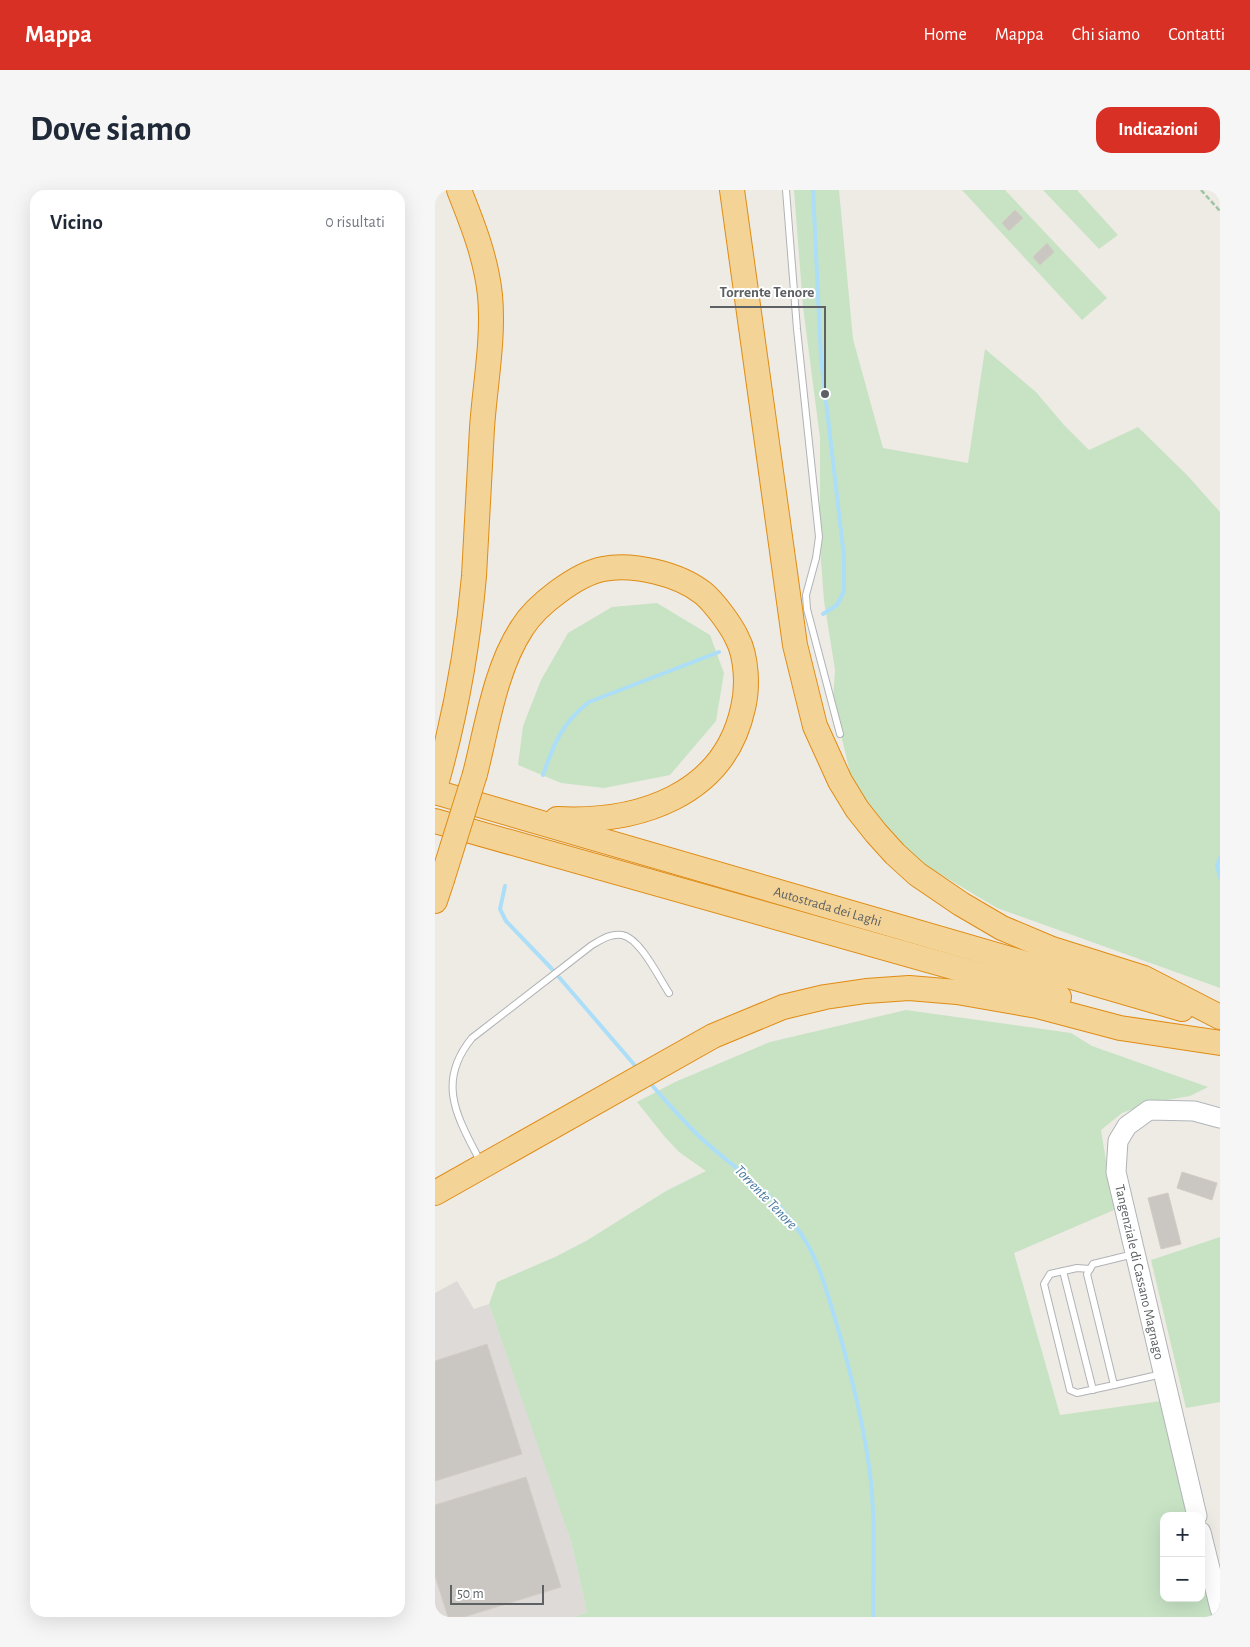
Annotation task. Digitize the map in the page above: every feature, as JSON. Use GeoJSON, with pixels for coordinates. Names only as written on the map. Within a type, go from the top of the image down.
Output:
{"type":"FeatureCollection","features":[{"type":"Feature","properties":{"kind":"highway"},"geometry":{"type":"LineString","coordinates":[[435,788],[442,765],[465,645],[473,578],[491,323],[490,296],[480,244],[459,190]]}},
{"type":"Feature","properties":{"kind":"highway"},"geometry":{"type":"LineString","coordinates":[[732,190],[795,646],[815,726],[840,781],[857,809],[875,833],[895,854],[917,874],[961,904],[1003,928],[1052,949],[1144,978],[1220,1018]]}},
{"type":"Feature","properties":{"kind":"highway"},"geometry":{"type":"LineString","coordinates":[[439,890],[475,774],[493,700],[506,660],[522,627],[542,603],[568,585],[601,569],[621,567],[648,570],[669,576],[692,586],[704,594],[738,638],[745,668],[746,695],[739,725],[726,752],[705,778],[682,794],[653,808],[618,816],[578,820],[525,818]]}},
{"type":"Feature","properties":{"kind":"highway","name":"Autostrada dei Laghi"},"geometry":{"type":"LineString","coordinates":[[435,792],[869,919],[1220,1018]]}},
{"type":"Feature","properties":{"kind":"highway","name":"Autostrada dei Laghi"},"geometry":{"type":"LineString","coordinates":[[435,820],[1220,1043]]}},
{"type":"Feature","properties":{"kind":"highway"},"geometry":{"type":"LineString","coordinates":[[435,1193],[713,1036],[783,1007],[825,997],[866,991],[909,988],[957,992],[1037,1006],[1120,1028],[1220,1043]]}},
{"type":"Feature","properties":{"kind":"street","name":"Tangenziale di Cassano Magnago"},"geometry":{"type":"LineString","coordinates":[[1196,1512],[1116,1172],[1118,1141],[1127,1126],[1149,1110],[1194,1111],[1220,1118]]}},
{"type":"Feature","properties":{"kind":"street"},"geometry":{"type":"LineString","coordinates":[[1205,1548],[1220,1609]]}},
{"type":"Feature","properties":{"kind":"lane"},"geometry":{"type":"LineString","coordinates":[[786,190],[797,328],[819,537],[816,558],[806,595],[807,609],[840,734]]}},
{"type":"Feature","properties":{"kind":"lane"},"geometry":{"type":"LineString","coordinates":[[483,1166],[452,1106],[449,1092],[453,1065],[460,1051],[472,1038],[592,945],[605,938],[621,935],[637,944],[669,993]]}},
{"type":"Feature","properties":{"kind":"lane"},"geometry":{"type":"LineString","coordinates":[[1114,1385],[1087,1274],[1093,1264],[1135,1254]]}},
{"type":"Feature","properties":{"kind":"lane"},"geometry":{"type":"LineString","coordinates":[[1090,1269],[1077,1268],[1050,1274],[1044,1284],[1070,1390],[1077,1394],[1164,1374]]}},
{"type":"Feature","properties":{"kind":"lane"},"geometry":{"type":"LineString","coordinates":[[1063,1271],[1093,1390]]}},
{"type":"Feature","properties":{"kind":"path"},"geometry":{"type":"LineString","coordinates":[[1201,190],[1220,211]]}},
{"type":"Feature","properties":{"kind":"shaded area"},"geometry":{"type":"Polygon","coordinates":[[[457,1281],[474,1309],[489,1304],[545,1462],[571,1541],[587,1612],[575,1617],[435,1617],[435,1293],[457,1281]]]}},
{"type":"Feature","properties":{"kind":"green space"},"geometry":{"type":"Polygon","coordinates":[[[794,190],[839,190],[853,339],[883,448],[968,463],[985,349],[1036,392],[1064,425],[1089,450],[1138,427],[1187,475],[1220,512],[1220,988],[997,908],[908,855],[853,786],[833,700],[835,670],[824,601],[820,548],[820,438],[803,307],[794,190]]]}},
{"type":"Feature","properties":{"kind":"green space"},"geometry":{"type":"Polygon","coordinates":[[[962,190],[1005,190],[1107,298],[1082,320],[962,190]]]}},
{"type":"Feature","properties":{"kind":"green space"},"geometry":{"type":"Polygon","coordinates":[[[1043,190],[1077,190],[1118,235],[1099,249],[1043,190]]]}},
{"type":"Feature","properties":{"kind":"green space"},"geometry":{"type":"Polygon","coordinates":[[[657,603],[710,635],[724,673],[716,721],[670,775],[604,788],[561,783],[518,765],[523,726],[541,680],[568,633],[612,607],[657,603]]]}},
{"type":"Feature","properties":{"kind":"green space"},"geometry":{"type":"Polygon","coordinates":[[[906,1010],[1071,1033],[1092,1046],[1208,1087],[1190,1096],[1150,1103],[1122,1113],[1101,1130],[1114,1210],[1014,1253],[1060,1415],[1161,1401],[1188,1512],[1160,1512],[1160,1602],[1205,1602],[1205,1582],[1214,1617],[575,1617],[587,1612],[571,1541],[489,1304],[497,1282],[555,1257],[586,1241],[666,1191],[706,1171],[679,1152],[637,1102],[675,1082],[770,1042],[906,1010]]]}},
{"type":"Feature","properties":{"kind":"green space"},"geometry":{"type":"Polygon","coordinates":[[[1220,1237],[1220,1402],[1186,1408],[1151,1260],[1220,1237]]]}},
{"type":"Feature","properties":{"kind":"building"},"geometry":{"type":"Polygon","coordinates":[[[1015,210],[1023,218],[1009,231],[1002,223],[1015,210]]]}},
{"type":"Feature","properties":{"kind":"building"},"geometry":{"type":"Polygon","coordinates":[[[1047,243],[1054,252],[1040,265],[1033,257],[1047,243]]]}},
{"type":"Feature","properties":{"kind":"building"},"geometry":{"type":"Polygon","coordinates":[[[1182,1172],[1217,1183],[1212,1200],[1177,1188],[1182,1172]]]}},
{"type":"Feature","properties":{"kind":"building"},"geometry":{"type":"Polygon","coordinates":[[[1168,1193],[1181,1244],[1161,1249],[1148,1198],[1168,1193]]]}},
{"type":"Feature","properties":{"kind":"building"},"geometry":{"type":"Polygon","coordinates":[[[487,1344],[522,1454],[435,1481],[435,1361],[487,1344]]]}},
{"type":"Feature","properties":{"kind":"building"},"geometry":{"type":"Polygon","coordinates":[[[526,1477],[561,1587],[464,1617],[448,1617],[435,1576],[435,1505],[526,1477]]]}},
{"type":"Feature","properties":{"kind":"waterway","name":"Torrente Tenore"},"geometry":{"type":"LineString","coordinates":[[813,190],[821,358],[844,557],[844,591],[837,605],[823,614]]}},
{"type":"Feature","properties":{"kind":"waterway","name":"Torrente Tenore"},"geometry":{"type":"LineString","coordinates":[[543,775],[551,753],[565,726],[589,702],[719,652]]}},
{"type":"Feature","properties":{"kind":"waterway"},"geometry":{"type":"LineString","coordinates":[[1220,858],[1217,866],[1220,877]]}},
{"type":"Feature","properties":{"kind":"waterway","name":"Torrente Tenore"},"geometry":{"type":"LineString","coordinates":[[505,886],[500,909],[506,921],[552,969],[638,1069]]}},
{"type":"Feature","properties":{"kind":"waterway","name":"Torrente Tenore"},"geometry":{"type":"LineString","coordinates":[[649,1082],[701,1138],[775,1202],[796,1226],[817,1265],[846,1357],[866,1448],[873,1503],[873,1617]]}},
{"type":"Feature","properties":{"kind":"place","name":"Torrente Tenore"},"geometry":{"type":"Point","coordinates":[825,394]}}]}
